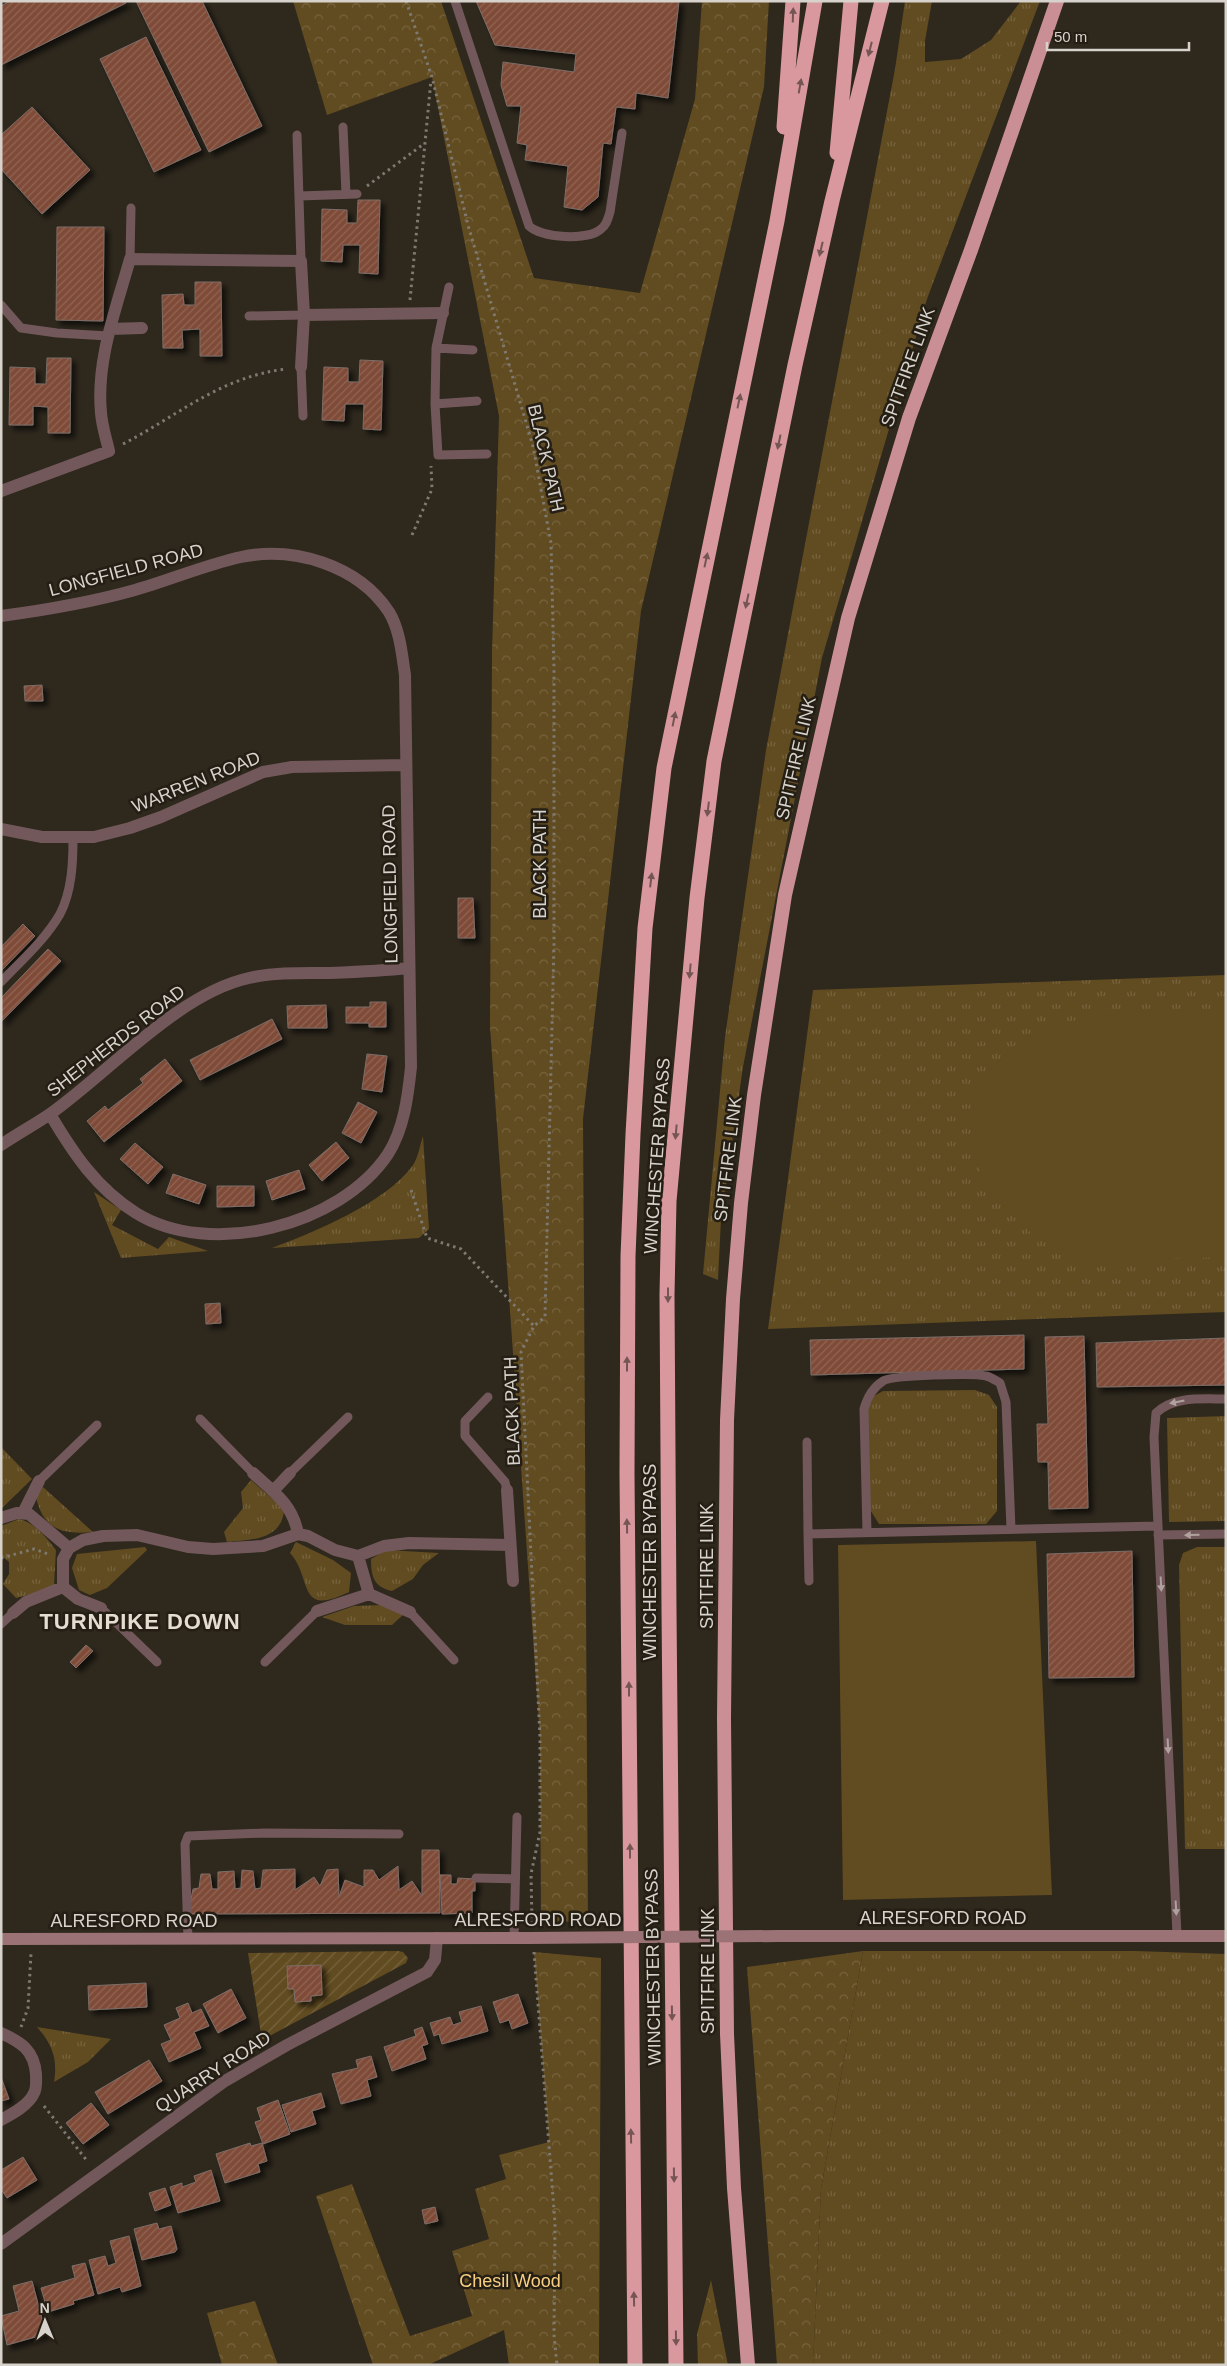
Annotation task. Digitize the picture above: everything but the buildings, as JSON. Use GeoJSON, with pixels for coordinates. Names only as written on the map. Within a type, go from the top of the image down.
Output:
{"type":"FeatureCollection","features":[{"type":"Feature","properties":{"kind":"highway"},"geometry":{"type":"LineString","coordinates":[[777,220],[793,1]]}},
{"type":"Feature","properties":{"kind":"highway"},"geometry":{"type":"LineString","coordinates":[[777,220],[815,1]]}},
{"type":"Feature","properties":{"kind":"highway"},"geometry":{"type":"LineString","coordinates":[[832,202],[851,1]]}},
{"type":"Feature","properties":{"kind":"highway"},"geometry":{"type":"LineString","coordinates":[[832,202],[882,1]]}},
{"type":"Feature","properties":{"kind":"highway","name":"SPITFIRE LINK"},"geometry":{"type":"LineString","coordinates":[[748,2365],[738,2236],[727,2034],[724,1708],[727,1420],[733,1299],[741,1203],[754,1095],[785,895],[848,618],[909,418],[971,250],[1057,1]]}},
{"type":"Feature","properties":{"kind":"highway","name":"WINCHESTER BYPASS"},"geometry":{"type":"LineString","coordinates":[[676,2365],[667,1295],[669,1201],[697,898],[714,761],[795,366],[832,202]]}},
{"type":"Feature","properties":{"kind":"highway","name":"WINCHESTER BYPASS"},"geometry":{"type":"LineString","coordinates":[[635,2365],[630,2046],[627,1463],[628,1256],[633,1134],[646,928],[664,768],[777,220]]}},
{"type":"Feature","properties":{"kind":"main road","name":"ALRESFORD ROAD"},"geometry":{"type":"LineString","coordinates":[[1,1939],[1226,1936]]}},
{"type":"Feature","properties":{"kind":"street"},"geometry":{"type":"LineString","coordinates":[[1,491],[109,451],[101,414],[100,386],[104,350],[130,259],[301,260],[304,315],[301,367]]}},
{"type":"Feature","properties":{"kind":"street"},"geometry":{"type":"LineString","coordinates":[[304,315],[443,313]]}},
{"type":"Feature","properties":{"kind":"street"},"geometry":{"type":"LineString","coordinates":[[109,332],[142,328]]}},
{"type":"Feature","properties":{"kind":"street","name":"LONGFIELD ROAD"},"geometry":{"type":"LineString","coordinates":[[1,616],[73,604],[134,590],[241,557],[281,554],[298,555],[322,562],[363,586],[390,613],[399,639],[405,674],[411,1067],[409,1092],[400,1128],[388,1154],[353,1190],[332,1204],[292,1223],[257,1231],[210,1236],[172,1228],[138,1214],[112,1197],[71,1150],[50,1114]]}},
{"type":"Feature","properties":{"kind":"street","name":"WARREN ROAD"},"geometry":{"type":"LineString","coordinates":[[1,829],[42,837],[94,837],[130,828],[161,817],[263,772],[292,767],[406,765]]}},
{"type":"Feature","properties":{"kind":"street","name":"SHEPHERDS ROAD"},"geometry":{"type":"LineString","coordinates":[[1,1144],[50,1114],[155,1029],[196,1000],[222,988],[247,978],[277,973],[367,972],[408,968]]}},
{"type":"Feature","properties":{"kind":"street"},"geometry":{"type":"LineString","coordinates":[[253,1473],[290,1509],[296,1520],[298,1534]]}},
{"type":"Feature","properties":{"kind":"street"},"geometry":{"type":"LineString","coordinates":[[273,1491],[290,1473]]}},
{"type":"Feature","properties":{"kind":"street"},"geometry":{"type":"LineString","coordinates":[[23,1513],[38,1481]]}},
{"type":"Feature","properties":{"kind":"street"},"geometry":{"type":"LineString","coordinates":[[506,1490],[513,1581]]}},
{"type":"Feature","properties":{"kind":"street"},"geometry":{"type":"LineString","coordinates":[[1,1518],[23,1513],[28,1514],[66,1553]]}},
{"type":"Feature","properties":{"kind":"street"},"geometry":{"type":"LineString","coordinates":[[63,1587],[66,1553],[83,1540],[103,1536],[137,1535],[188,1547],[239,1548],[263,1546],[298,1534],[308,1536],[335,1550],[358,1556],[384,1546],[409,1544],[510,1545]]}},
{"type":"Feature","properties":{"kind":"street"},"geometry":{"type":"LineString","coordinates":[[358,1556],[369,1594]]}},
{"type":"Feature","properties":{"kind":"street"},"geometry":{"type":"LineString","coordinates":[[63,1587],[78,1599],[101,1608]]}},
{"type":"Feature","properties":{"kind":"street"},"geometry":{"type":"LineString","coordinates":[[13,1612],[26,1602],[63,1587]]}},
{"type":"Feature","properties":{"kind":"street"},"geometry":{"type":"LineString","coordinates":[[317,1611],[369,1594],[410,1612]]}},
{"type":"Feature","properties":{"kind":"street","name":"QUARRY ROAD"},"geometry":{"type":"LineString","coordinates":[[1,2244],[97,2172],[225,2081],[287,2045],[427,1972],[435,1960],[437,1938]]}},
{"type":"Feature","properties":{"kind":"street"},"geometry":{"type":"LineString","coordinates":[[1,2033],[16,2040],[29,2050],[36,2081],[34,2094],[25,2104],[1,2120]]}},
{"type":"Feature","properties":{"kind":"lane"},"geometry":{"type":"LineString","coordinates":[[455,1],[529,226],[536,232],[560,236],[588,235],[600,231],[606,224],[610,212],[622,134]]}},
{"type":"Feature","properties":{"kind":"lane"},"geometry":{"type":"LineString","coordinates":[[343,127],[346,194]]}},
{"type":"Feature","properties":{"kind":"lane"},"geometry":{"type":"LineString","coordinates":[[298,135],[301,260]]}},
{"type":"Feature","properties":{"kind":"lane"},"geometry":{"type":"LineString","coordinates":[[300,196],[357,194]]}},
{"type":"Feature","properties":{"kind":"lane"},"geometry":{"type":"LineString","coordinates":[[130,259],[131,208]]}},
{"type":"Feature","properties":{"kind":"lane"},"geometry":{"type":"LineString","coordinates":[[449,287],[436,348],[435,404],[438,455],[487,454]]}},
{"type":"Feature","properties":{"kind":"lane"},"geometry":{"type":"LineString","coordinates":[[1,305],[21,328],[57,333],[109,332]]}},
{"type":"Feature","properties":{"kind":"lane"},"geometry":{"type":"LineString","coordinates":[[249,316],[304,315]]}},
{"type":"Feature","properties":{"kind":"lane"},"geometry":{"type":"LineString","coordinates":[[436,348],[474,350]]}},
{"type":"Feature","properties":{"kind":"lane"},"geometry":{"type":"LineString","coordinates":[[301,367],[303,416]]}},
{"type":"Feature","properties":{"kind":"lane"},"geometry":{"type":"LineString","coordinates":[[435,404],[477,402]]}},
{"type":"Feature","properties":{"kind":"lane"},"geometry":{"type":"LineString","coordinates":[[1,982],[40,941],[60,913],[72,867],[73,838]]}},
{"type":"Feature","properties":{"kind":"lane"},"geometry":{"type":"LineString","coordinates":[[867,1532],[864,1421],[866,1399],[884,1381],[898,1377],[984,1376],[1000,1383],[1006,1402],[1011,1530]]}},
{"type":"Feature","properties":{"kind":"lane"},"geometry":{"type":"LineString","coordinates":[[488,1397],[465,1421],[465,1436],[505,1482],[506,1490]]}},
{"type":"Feature","properties":{"kind":"lane"},"geometry":{"type":"LineString","coordinates":[[1177,1935],[1154,1437],[1156,1413],[1166,1404],[1189,1399],[1226,1399]]}},
{"type":"Feature","properties":{"kind":"lane"},"geometry":{"type":"LineString","coordinates":[[290,1473],[348,1417]]}},
{"type":"Feature","properties":{"kind":"lane"},"geometry":{"type":"LineString","coordinates":[[200,1419],[253,1473]]}},
{"type":"Feature","properties":{"kind":"lane"},"geometry":{"type":"LineString","coordinates":[[38,1481],[97,1425]]}},
{"type":"Feature","properties":{"kind":"lane"},"geometry":{"type":"LineString","coordinates":[[807,1442],[809,1581]]}},
{"type":"Feature","properties":{"kind":"lane"},"geometry":{"type":"LineString","coordinates":[[808,1534],[1011,1530],[1158,1531],[1226,1534]]}},
{"type":"Feature","properties":{"kind":"lane"},"geometry":{"type":"LineString","coordinates":[[101,1608],[157,1662]]}},
{"type":"Feature","properties":{"kind":"lane"},"geometry":{"type":"LineString","coordinates":[[265,1662],[317,1611]]}},
{"type":"Feature","properties":{"kind":"lane"},"geometry":{"type":"LineString","coordinates":[[1,1624],[13,1612]]}},
{"type":"Feature","properties":{"kind":"lane"},"geometry":{"type":"LineString","coordinates":[[410,1612],[454,1660]]}},
{"type":"Feature","properties":{"kind":"lane"},"geometry":{"type":"LineString","coordinates":[[514,1938],[517,1817]]}},
{"type":"Feature","properties":{"kind":"lane"},"geometry":{"type":"LineString","coordinates":[[188,1939],[185,1844],[188,1836],[264,1833],[399,1834]]}},
{"type":"Feature","properties":{"kind":"lane"},"geometry":{"type":"LineString","coordinates":[[476,1878],[515,1879]]}},
{"type":"Feature","properties":{"kind":"path","name":"BLACK PATH"},"geometry":{"type":"LineString","coordinates":[[406,1],[432,76],[468,225],[533,446],[551,543],[554,669],[554,943],[546,1316],[534,1326],[521,1352],[540,1737],[540,1832],[531,1874],[532,1925]]}},
{"type":"Feature","properties":{"kind":"path"},"geometry":{"type":"LineString","coordinates":[[410,297],[432,76]]}},
{"type":"Feature","properties":{"kind":"path"},"geometry":{"type":"LineString","coordinates":[[357,194],[425,143]]}},
{"type":"Feature","properties":{"kind":"path"},"geometry":{"type":"LineString","coordinates":[[109,451],[227,384],[266,372],[301,367]]}},
{"type":"Feature","properties":{"kind":"path"},"geometry":{"type":"LineString","coordinates":[[412,534],[432,488],[431,464],[438,455]]}},
{"type":"Feature","properties":{"kind":"path"},"geometry":{"type":"LineString","coordinates":[[411,1190],[427,1238],[461,1249],[534,1326]]}},
{"type":"Feature","properties":{"kind":"path"},"geometry":{"type":"LineString","coordinates":[[1,1558],[34,1549],[66,1553]]}},
{"type":"Feature","properties":{"kind":"path"},"geometry":{"type":"LineString","coordinates":[[16,2040],[28,2008],[32,1939]]}},
{"type":"Feature","properties":{"kind":"path"},"geometry":{"type":"LineString","coordinates":[[534,1952],[555,2224],[554,2335],[557,2365]]}},
{"type":"Feature","properties":{"kind":"path"},"geometry":{"type":"LineString","coordinates":[[34,2094],[97,2172]]}},
{"type":"Feature","properties":{"kind":"green space"},"geometry":{"type":"Polygon","coordinates":[[[293,1],[441,1],[534,278],[640,293],[695,99],[702,1],[769,1],[764,87],[641,611],[583,1119],[588,1922],[541,1921],[540,1737],[490,1027],[492,652],[499,416],[432,77],[327,115],[293,1]]]}},
{"type":"Feature","properties":{"kind":"green space"},"geometry":{"type":"Polygon","coordinates":[[[905,1],[932,1],[925,41],[925,62],[961,59],[991,40],[1021,1],[1040,1],[927,299],[822,658],[743,1067],[721,1219],[718,1280],[703,1274],[725,1037],[766,750],[895,69],[905,1]]]}},
{"type":"Feature","properties":{"kind":"green space"},"geometry":{"type":"Polygon","coordinates":[[[1226,975],[1226,1312],[768,1329],[813,990],[1226,975]]]}},
{"type":"Feature","properties":{"kind":"green space"},"geometry":{"type":"Polygon","coordinates":[[[1226,1010],[1226,1257],[1085,1261],[1031,1233],[984,1187],[972,1141],[975,1085],[1018,1043],[1052,1024],[1130,1012],[1226,1010]]]}},
{"type":"Feature","properties":{"kind":"green space"},"geometry":{"type":"Polygon","coordinates":[[[423,1136],[429,1229],[419,1238],[272,1248],[328,1225],[368,1204],[385,1192],[401,1179],[413,1165],[423,1136]]]}},
{"type":"Feature","properties":{"kind":"green space"},"geometry":{"type":"Polygon","coordinates":[[[94,1192],[121,1210],[112,1225],[158,1249],[169,1237],[208,1251],[121,1258],[94,1192]]]}},
{"type":"Feature","properties":{"kind":"green space"},"geometry":{"type":"Polygon","coordinates":[[[975,1390],[989,1395],[997,1407],[997,1511],[986,1524],[879,1524],[869,1508],[866,1411],[874,1396],[883,1391],[975,1390]]]}},
{"type":"Feature","properties":{"kind":"green space"},"geometry":{"type":"Polygon","coordinates":[[[1226,1416],[1226,1521],[1169,1522],[1167,1418],[1226,1416]]]}},
{"type":"Feature","properties":{"kind":"green space"},"geometry":{"type":"Polygon","coordinates":[[[1,1447],[32,1479],[1,1509],[1,1447]]]}},
{"type":"Feature","properties":{"kind":"green space"},"geometry":{"type":"Polygon","coordinates":[[[251,1480],[284,1509],[282,1519],[272,1533],[255,1539],[227,1542],[224,1532],[243,1508],[241,1492],[251,1480]]]}},
{"type":"Feature","properties":{"kind":"green space"},"geometry":{"type":"Polygon","coordinates":[[[43,1487],[93,1532],[63,1531],[49,1523],[39,1508],[36,1497],[43,1487]]]}},
{"type":"Feature","properties":{"kind":"green space"},"geometry":{"type":"Polygon","coordinates":[[[19,1519],[35,1527],[56,1550],[54,1586],[41,1592],[16,1598],[3,1584],[9,1574],[9,1562],[1,1555],[1,1526],[19,1519]]]}},
{"type":"Feature","properties":{"kind":"green space"},"geometry":{"type":"Polygon","coordinates":[[[1036,1541],[1052,1895],[843,1900],[838,1545],[1036,1541]]]}},
{"type":"Feature","properties":{"kind":"green space"},"geometry":{"type":"Polygon","coordinates":[[[296,1542],[333,1560],[351,1573],[349,1592],[332,1599],[321,1600],[313,1598],[308,1592],[297,1563],[290,1553],[296,1542]]]}},
{"type":"Feature","properties":{"kind":"green space"},"geometry":{"type":"Polygon","coordinates":[[[145,1547],[147,1550],[107,1588],[90,1595],[79,1590],[72,1568],[77,1554],[145,1547]]]}},
{"type":"Feature","properties":{"kind":"green space"},"geometry":{"type":"Polygon","coordinates":[[[1197,1547],[1226,1547],[1226,1849],[1185,1849],[1179,1565],[1183,1553],[1197,1547]]]}},
{"type":"Feature","properties":{"kind":"green space"},"geometry":{"type":"Polygon","coordinates":[[[386,1550],[439,1553],[423,1565],[413,1579],[392,1591],[377,1584],[372,1571],[371,1559],[386,1550]]]}},
{"type":"Feature","properties":{"kind":"green space"},"geometry":{"type":"Polygon","coordinates":[[[383,1605],[404,1614],[392,1625],[345,1625],[322,1617],[354,1606],[383,1605]]]}},
{"type":"Feature","properties":{"kind":"green space"},"geometry":{"type":"Polygon","coordinates":[[[863,1951],[1135,1951],[1226,1954],[1226,2365],[813,2365],[821,2189],[863,1951]]]}},
{"type":"Feature","properties":{"kind":"green space"},"geometry":{"type":"Polygon","coordinates":[[[863,1951],[821,2189],[813,2365],[777,2365],[747,1967],[863,1951]]]}},
{"type":"Feature","properties":{"kind":"green space"},"geometry":{"type":"Polygon","coordinates":[[[403,1952],[408,1958],[406,1963],[262,2040],[248,1953],[403,1952]]]}},
{"type":"Feature","properties":{"kind":"green space","name":"Chesil Wood"},"geometry":{"type":"Polygon","coordinates":[[[534,1952],[601,1958],[599,2365],[509,2365],[504,2330],[428,2365],[373,2365],[316,2196],[352,2184],[410,2336],[472,2316],[452,2251],[489,2239],[475,2189],[506,2179],[499,2155],[549,2142],[534,1952]]]}},
{"type":"Feature","properties":{"kind":"green space"},"geometry":{"type":"Polygon","coordinates":[[[37,2027],[111,2039],[88,2062],[54,2082],[55,2066],[53,2052],[37,2027]]]}},
{"type":"Feature","properties":{"kind":"green space"},"geometry":{"type":"Polygon","coordinates":[[[711,2280],[728,2365],[698,2365],[697,2334],[711,2280]]]}},
{"type":"Feature","properties":{"kind":"green space"},"geometry":{"type":"Polygon","coordinates":[[[255,2301],[278,2365],[222,2365],[207,2313],[255,2301]]]}},
{"type":"Feature","properties":{"kind":"district","name":"TURNPIKE DOWN"},"geometry":{"type":"Point","coordinates":[140,1621]}}]}
